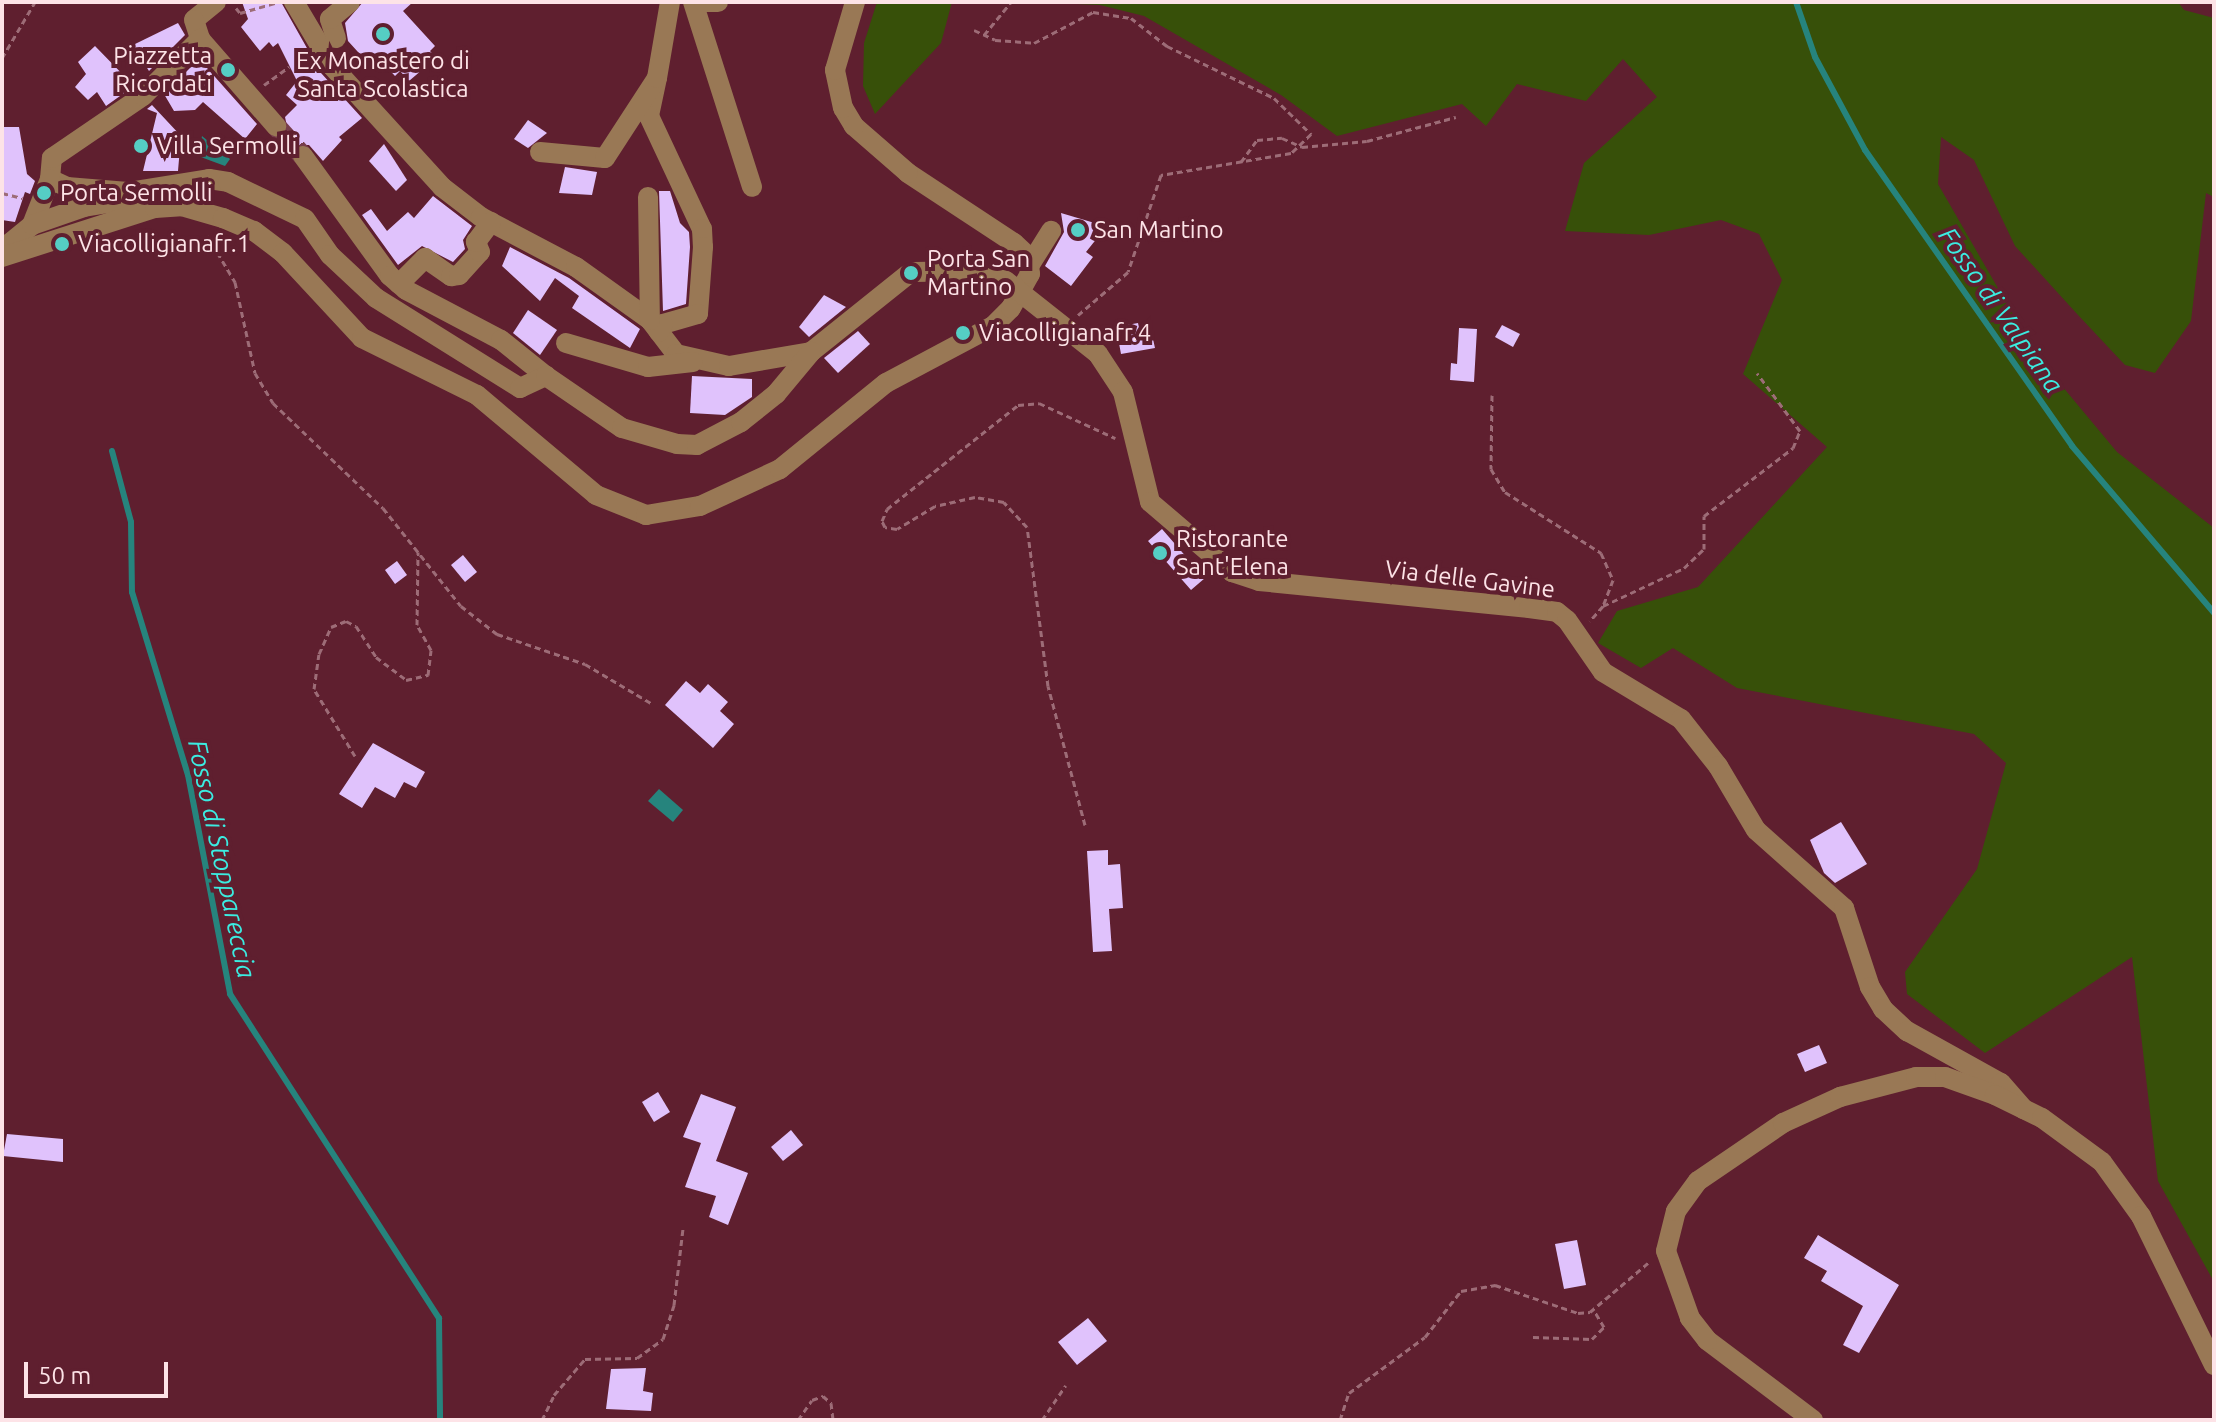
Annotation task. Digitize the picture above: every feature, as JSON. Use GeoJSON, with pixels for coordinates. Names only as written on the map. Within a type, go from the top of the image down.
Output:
{"type":"FeatureCollection","features":[{"type":"Feature","properties":{"kind":"street"},"geometry":{"type":"LineString","coordinates":[[294,2],[350,87],[442,187],[491,222],[576,267],[655,326],[676,354],[729,366],[811,352]]}},
{"type":"Feature","properties":{"kind":"street"},"geometry":{"type":"LineString","coordinates":[[336,38],[330,19],[350,2]]}},
{"type":"Feature","properties":{"kind":"street"},"geometry":{"type":"LineString","coordinates":[[655,326],[698,314],[703,247],[702,229],[649,116],[670,2]]}},
{"type":"Feature","properties":{"kind":"street"},"geometry":{"type":"LineString","coordinates":[[693,2],[752,187]]}},
{"type":"Feature","properties":{"kind":"street"},"geometry":{"type":"LineString","coordinates":[[704,2],[718,2]]}},
{"type":"Feature","properties":{"kind":"street"},"geometry":{"type":"LineString","coordinates":[[855,2],[835,70],[843,108],[854,126],[908,173],[1014,243],[1031,263]]}},
{"type":"Feature","properties":{"kind":"street"},"geometry":{"type":"LineString","coordinates":[[212,5],[194,20],[197,42],[276,126]]}},
{"type":"Feature","properties":{"kind":"street"},"geometry":{"type":"LineString","coordinates":[[32,225],[50,179],[52,158],[143,96],[197,42]]}},
{"type":"Feature","properties":{"kind":"street"},"geometry":{"type":"LineString","coordinates":[[540,152],[605,158],[657,78]]}},
{"type":"Feature","properties":{"kind":"street"},"geometry":{"type":"LineString","coordinates":[[303,156],[367,250],[399,284],[501,340],[546,376],[622,428],[697,445],[762,407],[811,352]]}},
{"type":"Feature","properties":{"kind":"street"},"geometry":{"type":"LineString","coordinates":[[50,179],[89,197],[143,200],[195,209],[254,231],[283,253],[362,338],[477,395],[576,482],[612,504],[646,515],[700,506],[780,469],[886,383],[993,326],[1022,291],[1031,263],[1051,231]]}},
{"type":"Feature","properties":{"kind":"street"},"geometry":{"type":"LineString","coordinates":[[7,255],[143,200],[209,179],[228,182],[305,219],[349,276],[423,329],[520,388],[546,376]]}},
{"type":"Feature","properties":{"kind":"street"},"geometry":{"type":"LineString","coordinates":[[7,255],[10,243],[32,225],[89,197]]}},
{"type":"Feature","properties":{"kind":"street"},"geometry":{"type":"LineString","coordinates":[[648,197],[655,326]]}},
{"type":"Feature","properties":{"kind":"street"},"geometry":{"type":"LineString","coordinates":[[399,284],[425,258],[451,276],[459,275],[480,252],[476,242],[491,222]]}},
{"type":"Feature","properties":{"kind":"street","name":"Via delle Gavine"},"geometry":{"type":"LineString","coordinates":[[811,352],[911,273],[967,271],[1022,291],[1066,325],[1109,367],[1123,392],[1150,502],[1161,515],[1232,572],[1259,581],[1557,612],[1577,630],[1590,659],[1603,672],[1681,719],[1714,759],[1756,830],[1844,908],[1870,987],[1883,1009],[1907,1031],[2001,1083],[2024,1109]]}},
{"type":"Feature","properties":{"kind":"street"},"geometry":{"type":"LineString","coordinates":[[566,343],[648,367],[697,361]]}},
{"type":"Feature","properties":{"kind":"street","name":"Via delle Gavine"},"geometry":{"type":"LineString","coordinates":[[1813,1420],[1707,1340],[1673,1284],[1666,1251],[1676,1211],[1698,1181],[1783,1123],[1840,1097],[1891,1081],[1945,1077],[2024,1109],[2073,1139],[2127,1191],[2214,1365]]}},
{"type":"Feature","properties":{"kind":"path"},"geometry":{"type":"LineString","coordinates":[[2,58],[35,2]]}},
{"type":"Feature","properties":{"kind":"path"},"geometry":{"type":"LineString","coordinates":[[231,2],[240,13],[278,2]]}},
{"type":"Feature","properties":{"kind":"path"},"geometry":{"type":"LineString","coordinates":[[984,35],[1011,2]]}},
{"type":"Feature","properties":{"kind":"path"},"geometry":{"type":"LineString","coordinates":[[974,30],[984,35],[1034,43],[1093,12],[1131,18],[1167,46],[1274,98],[1311,134],[1302,147]]}},
{"type":"Feature","properties":{"kind":"path"},"geometry":{"type":"LineString","coordinates":[[1066,325],[1128,272],[1161,175],[1241,162],[1302,147],[1367,141],[1456,117]]}},
{"type":"Feature","properties":{"kind":"path"},"geometry":{"type":"LineString","coordinates":[[1241,162],[1257,140],[1282,138],[1302,147]]}},
{"type":"Feature","properties":{"kind":"path"},"geometry":{"type":"LineString","coordinates":[[199,224],[235,282],[255,373],[273,403],[383,508],[461,606],[497,634],[585,664],[651,703]]}},
{"type":"Feature","properties":{"kind":"path"},"geometry":{"type":"LineString","coordinates":[[1577,630],[1603,606],[1684,568],[1704,549],[1704,516],[1793,448],[1800,431],[1757,373]]}},
{"type":"Feature","properties":{"kind":"path"},"geometry":{"type":"LineString","coordinates":[[1492,395],[1491,469],[1505,492],[1601,553],[1613,580],[1603,606]]}},
{"type":"Feature","properties":{"kind":"path"},"geometry":{"type":"LineString","coordinates":[[1085,825],[1048,686],[1027,527],[1016,512],[989,498],[953,499],[897,529],[885,527],[883,515],[954,452],[1018,405],[1039,403],[1106,437],[1132,434]]}},
{"type":"Feature","properties":{"kind":"path"},"geometry":{"type":"LineString","coordinates":[[355,756],[314,689],[319,654],[331,627],[346,621],[356,626],[376,657],[406,680],[428,675],[431,650],[417,625],[418,551]]}},
{"type":"Feature","properties":{"kind":"path"},"geometry":{"type":"LineString","coordinates":[[542,1420],[554,1395],[585,1359],[637,1358],[663,1339],[674,1305],[683,1228]]}},
{"type":"Feature","properties":{"kind":"path"},"geometry":{"type":"LineString","coordinates":[[1340,1420],[1349,1393],[1425,1337],[1461,1291],[1495,1285],[1578,1313],[1593,1309],[1666,1251]]}},
{"type":"Feature","properties":{"kind":"path"},"geometry":{"type":"LineString","coordinates":[[1533,1337],[1592,1339],[1604,1327],[1593,1309]]}},
{"type":"Feature","properties":{"kind":"path"},"geometry":{"type":"LineString","coordinates":[[1042,1420],[1066,1385]]}},
{"type":"Feature","properties":{"kind":"path"},"geometry":{"type":"LineString","coordinates":[[798,1420],[812,1400],[823,1396],[831,1403],[833,1420]]}},
{"type":"Feature","properties":{"kind":"green space"},"geometry":{"type":"Polygon","coordinates":[[[877,2],[952,2],[941,43],[875,114],[863,86],[864,43],[877,2]]]}},
{"type":"Feature","properties":{"kind":"green space"},"geometry":{"type":"Polygon","coordinates":[[[2178,2],[2184,10],[2214,18],[2214,197],[2206,193],[2191,321],[2155,373],[2125,365],[2015,246],[1974,160],[1941,137],[1938,184],[2037,356],[2117,452],[2214,528],[2214,1282],[2158,1181],[2132,957],[1985,1053],[1907,994],[1905,972],[1977,869],[2006,763],[1974,734],[1737,688],[1673,648],[1641,668],[1598,643],[1617,611],[1698,587],[1827,447],[1743,374],[1782,280],[1759,234],[1721,220],[1649,235],[1565,231],[1584,163],[1657,97],[1623,59],[1586,101],[1517,84],[1486,126],[1462,104],[1337,136],[1281,95],[1144,16],[1100,5],[1053,3],[2178,2]]]}},
{"type":"Feature","properties":{"kind":"water"},"geometry":{"type":"Polygon","coordinates":[[[202,136],[230,159],[225,166],[198,156],[202,136]]]}},
{"type":"Feature","properties":{"kind":"water"},"geometry":{"type":"Polygon","coordinates":[[[659,789],[683,810],[673,822],[648,801],[659,789]]]}},
{"type":"Feature","properties":{"kind":"building"},"geometry":{"type":"Polygon","coordinates":[[[242,2],[281,2],[321,73],[362,118],[339,137],[342,140],[323,161],[309,145],[296,145],[291,152],[278,139],[288,131],[285,117],[297,105],[286,95],[297,81],[278,43],[273,47],[269,42],[260,51],[241,27],[248,19],[242,2]]]}},
{"type":"Feature","properties":{"kind":"building","name":"Ex Monastero di Santa Scolastica"},"geometry":{"type":"Polygon","coordinates":[[[363,2],[413,2],[403,11],[435,46],[430,51],[436,58],[409,81],[400,71],[395,76],[381,61],[375,67],[368,63],[348,41],[345,23],[363,2]]]}},
{"type":"Feature","properties":{"kind":"building"},"geometry":{"type":"Polygon","coordinates":[[[178,23],[185,35],[149,71],[133,45],[178,23]]]}},
{"type":"Feature","properties":{"kind":"building"},"geometry":{"type":"Polygon","coordinates":[[[95,46],[134,86],[106,106],[97,92],[88,100],[75,87],[86,74],[78,62],[95,46]]]}},
{"type":"Feature","properties":{"kind":"building"},"geometry":{"type":"Polygon","coordinates":[[[199,59],[257,124],[245,139],[203,102],[195,110],[174,111],[164,94],[199,59]]]}},
{"type":"Feature","properties":{"kind":"building"},"geometry":{"type":"Polygon","coordinates":[[[152,105],[181,136],[178,171],[143,171],[157,113],[147,109],[152,105]]]}},
{"type":"Feature","properties":{"kind":"building"},"geometry":{"type":"Polygon","coordinates":[[[528,120],[547,133],[528,148],[514,139],[528,120]]]}},
{"type":"Feature","properties":{"kind":"building"},"geometry":{"type":"Polygon","coordinates":[[[4,127],[19,127],[27,174],[35,181],[30,194],[25,192],[15,222],[2,220],[4,127]]]}},
{"type":"Feature","properties":{"kind":"building"},"geometry":{"type":"Polygon","coordinates":[[[384,144],[407,180],[396,191],[369,161],[384,144]]]}},
{"type":"Feature","properties":{"kind":"building"},"geometry":{"type":"Polygon","coordinates":[[[565,167],[597,172],[592,195],[559,193],[565,167]]]}},
{"type":"Feature","properties":{"kind":"building"},"geometry":{"type":"Polygon","coordinates":[[[659,191],[670,191],[680,223],[689,232],[690,247],[686,304],[663,311],[659,191]]]}},
{"type":"Feature","properties":{"kind":"building"},"geometry":{"type":"Polygon","coordinates":[[[433,196],[472,226],[463,240],[465,249],[453,262],[422,246],[398,265],[362,215],[371,209],[387,231],[408,212],[414,218],[433,196]]]}},
{"type":"Feature","properties":{"kind":"building"},"geometry":{"type":"Polygon","coordinates":[[[1061,213],[1098,224],[1102,232],[1086,252],[1093,257],[1071,286],[1045,266],[1064,232],[1061,213]]]}},
{"type":"Feature","properties":{"kind":"building"},"geometry":{"type":"Polygon","coordinates":[[[510,247],[569,278],[640,329],[630,348],[572,308],[579,296],[555,278],[540,301],[502,266],[510,247]]]}},
{"type":"Feature","properties":{"kind":"building"},"geometry":{"type":"Polygon","coordinates":[[[824,295],[846,307],[809,337],[799,327],[824,295]]]}},
{"type":"Feature","properties":{"kind":"building"},"geometry":{"type":"Polygon","coordinates":[[[528,310],[557,330],[540,355],[513,333],[528,310]]]}},
{"type":"Feature","properties":{"kind":"building"},"geometry":{"type":"Polygon","coordinates":[[[1138,323],[1140,332],[1151,330],[1155,348],[1121,354],[1116,327],[1138,323]]]}},
{"type":"Feature","properties":{"kind":"building"},"geometry":{"type":"Polygon","coordinates":[[[1502,325],[1520,334],[1513,347],[1495,337],[1502,325]]]}},
{"type":"Feature","properties":{"kind":"building"},"geometry":{"type":"Polygon","coordinates":[[[1459,328],[1477,329],[1474,382],[1450,380],[1451,363],[1457,364],[1459,328]]]}},
{"type":"Feature","properties":{"kind":"building"},"geometry":{"type":"Polygon","coordinates":[[[858,331],[870,344],[838,373],[824,358],[858,331]]]}},
{"type":"Feature","properties":{"kind":"building"},"geometry":{"type":"Polygon","coordinates":[[[692,376],[752,379],[752,397],[725,415],[690,413],[692,376]]]}},
{"type":"Feature","properties":{"kind":"building"},"geometry":{"type":"Polygon","coordinates":[[[1162,529],[1195,567],[1201,562],[1212,572],[1191,590],[1148,541],[1162,529]]]}},
{"type":"Feature","properties":{"kind":"building"},"geometry":{"type":"Polygon","coordinates":[[[463,555],[477,572],[465,582],[451,565],[463,555]]]}},
{"type":"Feature","properties":{"kind":"building"},"geometry":{"type":"Polygon","coordinates":[[[397,561],[407,575],[395,584],[385,570],[397,561]]]}},
{"type":"Feature","properties":{"kind":"building"},"geometry":{"type":"Polygon","coordinates":[[[686,681],[700,693],[708,684],[728,702],[720,711],[734,724],[713,748],[665,705],[686,681]]]}},
{"type":"Feature","properties":{"kind":"building"},"geometry":{"type":"Polygon","coordinates":[[[373,743],[425,772],[416,788],[404,782],[395,798],[375,787],[362,808],[339,794],[373,743]]]}},
{"type":"Feature","properties":{"kind":"building"},"geometry":{"type":"Polygon","coordinates":[[[1841,822],[1867,864],[1835,883],[1824,873],[1810,840],[1841,822]]]}},
{"type":"Feature","properties":{"kind":"building"},"geometry":{"type":"Polygon","coordinates":[[[1108,850],[1108,865],[1120,864],[1123,908],[1109,909],[1112,951],[1093,952],[1087,851],[1108,850]]]}},
{"type":"Feature","properties":{"kind":"building"},"geometry":{"type":"Polygon","coordinates":[[[1819,1045],[1827,1063],[1805,1072],[1797,1054],[1819,1045]]]}},
{"type":"Feature","properties":{"kind":"building"},"geometry":{"type":"Polygon","coordinates":[[[658,1092],[670,1112],[654,1122],[642,1102],[658,1092]]]}},
{"type":"Feature","properties":{"kind":"building"},"geometry":{"type":"Polygon","coordinates":[[[701,1094],[736,1107],[716,1161],[748,1173],[728,1225],[709,1217],[716,1196],[685,1187],[701,1143],[683,1137],[701,1094]]]}},
{"type":"Feature","properties":{"kind":"building"},"geometry":{"type":"Polygon","coordinates":[[[791,1130],[803,1145],[783,1161],[771,1147],[791,1130]]]}},
{"type":"Feature","properties":{"kind":"building"},"geometry":{"type":"Polygon","coordinates":[[[7,1134],[63,1139],[63,1162],[3,1156],[7,1134]]]}},
{"type":"Feature","properties":{"kind":"building"},"geometry":{"type":"Polygon","coordinates":[[[1818,1235],[1899,1285],[1859,1353],[1843,1345],[1863,1306],[1821,1281],[1827,1271],[1804,1258],[1818,1235]]]}},
{"type":"Feature","properties":{"kind":"building"},"geometry":{"type":"Polygon","coordinates":[[[1577,1240],[1586,1285],[1564,1289],[1555,1244],[1577,1240]]]}},
{"type":"Feature","properties":{"kind":"building"},"geometry":{"type":"Polygon","coordinates":[[[1088,1318],[1107,1341],[1077,1365],[1058,1342],[1088,1318]]]}},
{"type":"Feature","properties":{"kind":"building"},"geometry":{"type":"Polygon","coordinates":[[[646,1368],[643,1391],[653,1393],[651,1411],[606,1409],[611,1369],[646,1368]]]}},
{"type":"Feature","properties":{"kind":"waterway","name":"Fosso di Valpiana"},"geometry":{"type":"LineString","coordinates":[[1796,2],[1815,57],[1865,150],[2072,446],[2214,613]]}},
{"type":"Feature","properties":{"kind":"waterway","name":"Fosso di Stoppareccia"},"geometry":{"type":"LineString","coordinates":[[112,451],[131,522],[132,592],[188,775],[230,994],[439,1318],[440,1420]]}},
{"type":"Feature","properties":{"kind":"tunnel"},"geometry":{"type":"LineString","coordinates":[[276,126],[303,156]]}},
{"type":"Feature","properties":{"kind":"place","name":"Ex Monastero di Santa Scolastica"},"geometry":{"type":"Point","coordinates":[383,34]}},
{"type":"Feature","properties":{"kind":"place","name":"Piazzetta Ricordati"},"geometry":{"type":"Point","coordinates":[228,70]}},
{"type":"Feature","properties":{"kind":"place","name":"Villa Sermolli"},"geometry":{"type":"Point","coordinates":[141,146]}},
{"type":"Feature","properties":{"kind":"place","name":"Porta Sermolli"},"geometry":{"type":"Point","coordinates":[44,193]}},
{"type":"Feature","properties":{"kind":"place","name":"San Martino"},"geometry":{"type":"Point","coordinates":[1078,230]}},
{"type":"Feature","properties":{"kind":"place","name":"Viacolligianafr.1"},"geometry":{"type":"Point","coordinates":[62,244]}},
{"type":"Feature","properties":{"kind":"place","name":"Porta San Martino"},"geometry":{"type":"Point","coordinates":[911,273]}},
{"type":"Feature","properties":{"kind":"place","name":"Viacolligianafr.4"},"geometry":{"type":"Point","coordinates":[963,333]}},
{"type":"Feature","properties":{"kind":"place","name":"Ristorante Sant'Elena"},"geometry":{"type":"Point","coordinates":[1160,553]}}]}
